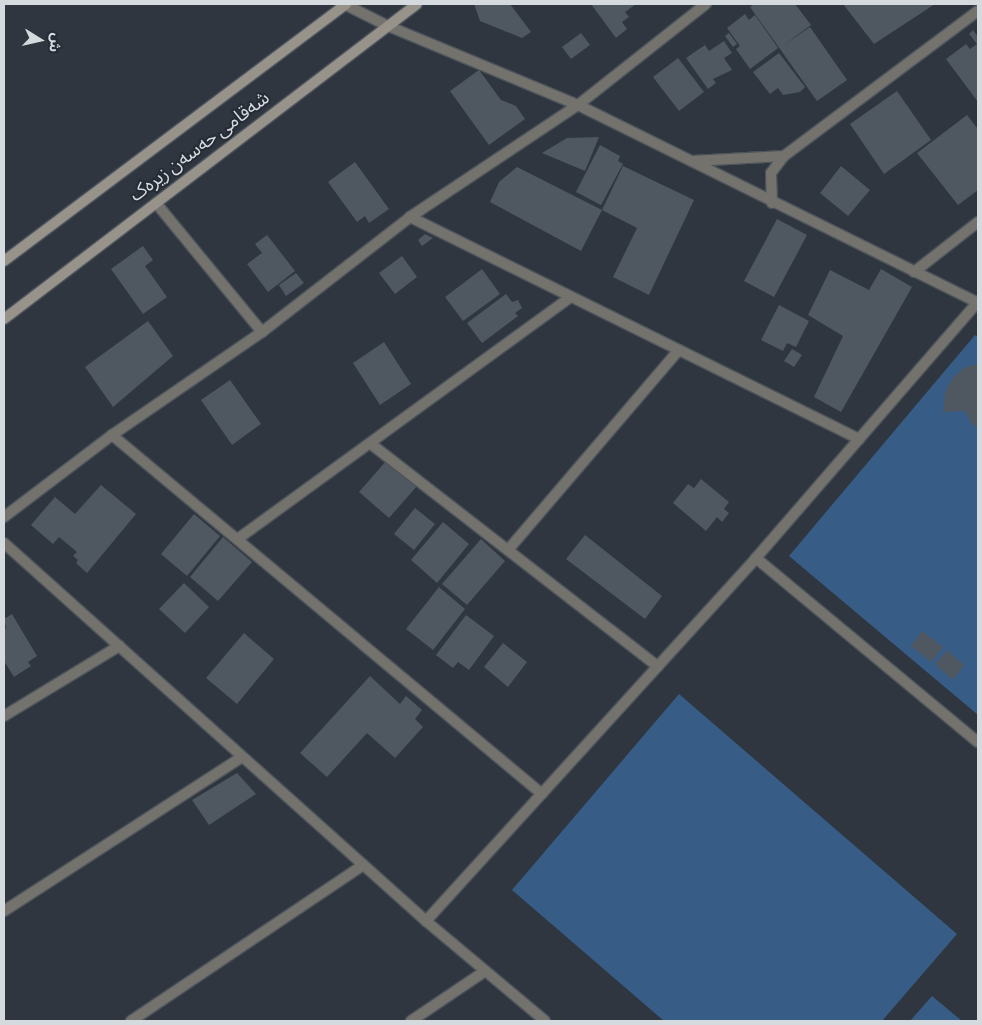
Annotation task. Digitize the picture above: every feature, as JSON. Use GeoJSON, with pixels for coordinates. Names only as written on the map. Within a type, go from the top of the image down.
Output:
{"type":"FeatureCollection","features":[{"type":"Feature","properties":{"kind":"main road","name":"شەقامی حەسەن زیرەک"},"geometry":{"type":"LineString","coordinates":[[4,262],[345,4]]}},
{"type":"Feature","properties":{"kind":"main road","name":"شەقامی حەسەن زیرەک"},"geometry":{"type":"LineString","coordinates":[[4,319],[417,4]]}},
{"type":"Feature","properties":{"kind":"street"},"geometry":{"type":"LineString","coordinates":[[345,4],[388,26],[578,105],[772,203],[978,303],[756,558],[426,921]]}},
{"type":"Feature","properties":{"kind":"street"},"geometry":{"type":"LineString","coordinates":[[4,517],[112,435],[262,332],[410,218],[578,105],[706,4]]}},
{"type":"Feature","properties":{"kind":"street"},"geometry":{"type":"LineString","coordinates":[[772,203],[771,173],[784,156],[978,11]]}},
{"type":"Feature","properties":{"kind":"street"},"geometry":{"type":"LineString","coordinates":[[692,161],[784,156]]}},
{"type":"Feature","properties":{"kind":"street"},"geometry":{"type":"LineString","coordinates":[[156,203],[262,332]]}},
{"type":"Feature","properties":{"kind":"street"},"geometry":{"type":"LineString","coordinates":[[410,218],[859,439]]}},
{"type":"Feature","properties":{"kind":"street"},"geometry":{"type":"LineString","coordinates":[[914,272],[978,222]]}},
{"type":"Feature","properties":{"kind":"street"},"geometry":{"type":"LineString","coordinates":[[239,538],[571,297]]}},
{"type":"Feature","properties":{"kind":"street"},"geometry":{"type":"LineString","coordinates":[[508,550],[679,350]]}},
{"type":"Feature","properties":{"kind":"street"},"geometry":{"type":"LineString","coordinates":[[112,435],[239,538],[542,794]]}},
{"type":"Feature","properties":{"kind":"street"},"geometry":{"type":"LineString","coordinates":[[371,444],[658,667]]}},
{"type":"Feature","properties":{"kind":"street"},"geometry":{"type":"LineString","coordinates":[[4,543],[426,921],[545,1021]]}},
{"type":"Feature","properties":{"kind":"street"},"geometry":{"type":"LineString","coordinates":[[756,558],[978,742]]}},
{"type":"Feature","properties":{"kind":"street"},"geometry":{"type":"LineString","coordinates":[[4,716],[119,646]]}},
{"type":"Feature","properties":{"kind":"street"},"geometry":{"type":"LineString","coordinates":[[4,911],[242,757]]}},
{"type":"Feature","properties":{"kind":"street"},"geometry":{"type":"LineString","coordinates":[[131,1021],[363,865]]}},
{"type":"Feature","properties":{"kind":"street"},"geometry":{"type":"LineString","coordinates":[[411,1021],[485,971]]}},
{"type":"Feature","properties":{"kind":"shaded area"},"geometry":{"type":"Polygon","coordinates":[[[975,335],[978,337],[978,715],[789,556],[975,335]]]}},
{"type":"Feature","properties":{"kind":"shaded area"},"geometry":{"type":"Polygon","coordinates":[[[679,694],[957,934],[882,1021],[664,1021],[512,890],[679,694]]]}},
{"type":"Feature","properties":{"kind":"shaded area"},"geometry":{"type":"Polygon","coordinates":[[[932,996],[962,1021],[910,1021],[932,996]]]}},
{"type":"Feature","properties":{"kind":"building"},"geometry":{"type":"Polygon","coordinates":[[[474,4],[510,4],[531,32],[522,38],[480,21],[474,4]]]}},
{"type":"Feature","properties":{"kind":"building"},"geometry":{"type":"Polygon","coordinates":[[[591,4],[636,4],[625,12],[629,17],[622,22],[627,29],[616,38],[591,4]]]}},
{"type":"Feature","properties":{"kind":"building"},"geometry":{"type":"Polygon","coordinates":[[[754,4],[795,4],[811,25],[784,45],[810,27],[847,80],[817,101],[750,7],[754,4]]]}},
{"type":"Feature","properties":{"kind":"building"},"geometry":{"type":"Polygon","coordinates":[[[843,4],[935,4],[874,44],[843,4]]]}},
{"type":"Feature","properties":{"kind":"building"},"geometry":{"type":"Polygon","coordinates":[[[745,14],[749,20],[755,15],[778,48],[750,69],[736,49],[740,46],[727,28],[745,14]]]}},
{"type":"Feature","properties":{"kind":"building"},"geometry":{"type":"Polygon","coordinates":[[[973,30],[978,37],[978,102],[946,59],[966,44],[970,49],[977,44],[969,34],[973,30]]]}},
{"type":"Feature","properties":{"kind":"building"},"geometry":{"type":"Polygon","coordinates":[[[581,33],[590,45],[571,59],[562,47],[581,33]]]}},
{"type":"Feature","properties":{"kind":"building"},"geometry":{"type":"Polygon","coordinates":[[[729,33],[737,44],[733,47],[725,36],[729,33]]]}},
{"type":"Feature","properties":{"kind":"building"},"geometry":{"type":"Polygon","coordinates":[[[724,41],[732,53],[724,58],[732,70],[713,79],[716,83],[708,89],[686,58],[705,45],[709,51],[724,41]]]}},
{"type":"Feature","properties":{"kind":"building"},"geometry":{"type":"Polygon","coordinates":[[[779,53],[805,87],[800,92],[783,95],[778,88],[770,94],[753,72],[779,53]]]}},
{"type":"Feature","properties":{"kind":"building"},"geometry":{"type":"Polygon","coordinates":[[[678,58],[704,92],[679,111],[653,77],[678,58]]]}},
{"type":"Feature","properties":{"kind":"building"},"geometry":{"type":"Polygon","coordinates":[[[479,70],[501,100],[516,106],[525,119],[489,145],[450,91],[479,70]]]}},
{"type":"Feature","properties":{"kind":"building"},"geometry":{"type":"Polygon","coordinates":[[[897,91],[931,140],[884,174],[850,124],[897,91]]]}},
{"type":"Feature","properties":{"kind":"building"},"geometry":{"type":"Polygon","coordinates":[[[967,115],[978,129],[978,190],[958,205],[917,153],[967,115]]]}},
{"type":"Feature","properties":{"kind":"building"},"geometry":{"type":"Polygon","coordinates":[[[599,137],[585,171],[542,153],[567,138],[599,137]]]}},
{"type":"Feature","properties":{"kind":"building"},"geometry":{"type":"Polygon","coordinates":[[[600,145],[620,156],[618,161],[623,164],[601,205],[576,192],[600,145]]]}},
{"type":"Feature","properties":{"kind":"building"},"geometry":{"type":"Polygon","coordinates":[[[355,162],[389,209],[369,223],[365,216],[357,222],[328,182],[355,162]]]}},
{"type":"Feature","properties":{"kind":"building"},"geometry":{"type":"Polygon","coordinates":[[[623,166],[694,200],[649,295],[613,277],[637,228],[602,210],[623,166]]]}},
{"type":"Feature","properties":{"kind":"building"},"geometry":{"type":"Polygon","coordinates":[[[841,166],[870,190],[848,216],[820,193],[841,166]]]}},
{"type":"Feature","properties":{"kind":"building"},"geometry":{"type":"Polygon","coordinates":[[[517,167],[602,210],[581,251],[490,202],[499,182],[517,167]]]}},
{"type":"Feature","properties":{"kind":"building"},"geometry":{"type":"Polygon","coordinates":[[[777,219],[807,235],[774,297],[744,281],[777,219]]]}},
{"type":"Feature","properties":{"kind":"building"},"geometry":{"type":"Polygon","coordinates":[[[425,234],[433,238],[422,246],[418,240],[425,234]]]}},
{"type":"Feature","properties":{"kind":"building"},"geometry":{"type":"Polygon","coordinates":[[[267,235],[295,271],[268,292],[247,264],[262,253],[255,244],[267,235]]]}},
{"type":"Feature","properties":{"kind":"building"},"geometry":{"type":"Polygon","coordinates":[[[143,246],[153,260],[145,266],[167,297],[143,314],[111,269],[143,246]]]}},
{"type":"Feature","properties":{"kind":"building"},"geometry":{"type":"Polygon","coordinates":[[[402,256],[417,277],[395,294],[379,273],[402,256]]]}},
{"type":"Feature","properties":{"kind":"building"},"geometry":{"type":"Polygon","coordinates":[[[482,269],[500,294],[463,321],[445,297],[482,269]]]}},
{"type":"Feature","properties":{"kind":"building"},"geometry":{"type":"Polygon","coordinates":[[[881,269],[912,287],[841,412],[814,397],[843,336],[808,315],[830,270],[869,290],[881,269]]]}},
{"type":"Feature","properties":{"kind":"building"},"geometry":{"type":"Polygon","coordinates":[[[296,273],[304,283],[286,296],[279,285],[296,273]]]}},
{"type":"Feature","properties":{"kind":"building"},"geometry":{"type":"Polygon","coordinates":[[[506,294],[512,302],[518,300],[522,308],[515,313],[518,316],[482,343],[467,323],[506,294]]]}},
{"type":"Feature","properties":{"kind":"building"},"geometry":{"type":"Polygon","coordinates":[[[779,305],[809,321],[796,347],[787,343],[783,351],[761,340],[779,305]]]}},
{"type":"Feature","properties":{"kind":"building"},"geometry":{"type":"Polygon","coordinates":[[[148,321],[173,356],[113,407],[85,367],[148,321]]]}},
{"type":"Feature","properties":{"kind":"building"},"geometry":{"type":"Polygon","coordinates":[[[384,342],[411,384],[380,405],[353,363],[384,342]]]}},
{"type":"Feature","properties":{"kind":"building"},"geometry":{"type":"Polygon","coordinates":[[[792,349],[802,355],[794,367],[784,361],[792,349]]]}},
{"type":"Feature","properties":{"kind":"building"},"geometry":{"type":"Polygon","coordinates":[[[978,364],[978,428],[971,423],[965,411],[943,412],[945,392],[952,379],[963,368],[978,364]]]}},
{"type":"Feature","properties":{"kind":"building"},"geometry":{"type":"Polygon","coordinates":[[[230,380],[261,424],[232,445],[201,400],[230,380]]]}},
{"type":"Feature","properties":{"kind":"building"},"geometry":{"type":"Polygon","coordinates":[[[387,460],[417,486],[389,518],[359,492],[387,460]]]}},
{"type":"Feature","properties":{"kind":"building"},"geometry":{"type":"Polygon","coordinates":[[[701,479],[729,502],[724,509],[729,513],[722,522],[717,517],[706,531],[673,503],[688,484],[694,488],[701,479]]]}},
{"type":"Feature","properties":{"kind":"building"},"geometry":{"type":"Polygon","coordinates":[[[101,485],[136,514],[87,573],[76,563],[78,560],[73,556],[77,552],[59,537],[53,544],[31,525],[55,497],[75,514],[101,485]]]}},
{"type":"Feature","properties":{"kind":"building"},"geometry":{"type":"Polygon","coordinates":[[[415,508],[435,524],[414,550],[394,534],[415,508]]]}},
{"type":"Feature","properties":{"kind":"building"},"geometry":{"type":"Polygon","coordinates":[[[194,514],[220,536],[187,576],[161,554],[194,514]]]}},
{"type":"Feature","properties":{"kind":"building"},"geometry":{"type":"Polygon","coordinates":[[[443,522],[469,544],[437,583],[411,560],[443,522]]]}},
{"type":"Feature","properties":{"kind":"building"},"geometry":{"type":"Polygon","coordinates":[[[585,535],[662,596],[645,619],[566,559],[585,535]]]}},
{"type":"Feature","properties":{"kind":"building"},"geometry":{"type":"Polygon","coordinates":[[[223,537],[252,562],[218,601],[190,577],[223,537]]]}},
{"type":"Feature","properties":{"kind":"building"},"geometry":{"type":"Polygon","coordinates":[[[481,539],[505,561],[467,605],[442,584],[481,539]]]}},
{"type":"Feature","properties":{"kind":"building"},"geometry":{"type":"Polygon","coordinates":[[[184,583],[209,607],[185,633],[159,609],[184,583]]]}},
{"type":"Feature","properties":{"kind":"building"},"geometry":{"type":"Polygon","coordinates":[[[439,587],[465,609],[433,650],[406,629],[439,587]]]}},
{"type":"Feature","properties":{"kind":"building"},"geometry":{"type":"Polygon","coordinates":[[[12,614],[37,656],[28,662],[31,666],[14,677],[4,661],[4,630],[6,628],[4,619],[12,614]]]}},
{"type":"Feature","properties":{"kind":"building"},"geometry":{"type":"Polygon","coordinates":[[[466,615],[494,636],[469,670],[458,662],[453,668],[436,655],[466,615]]]}},
{"type":"Feature","properties":{"kind":"building"},"geometry":{"type":"Polygon","coordinates":[[[922,631],[943,647],[931,662],[911,646],[922,631]]]}},
{"type":"Feature","properties":{"kind":"building"},"geometry":{"type":"Polygon","coordinates":[[[244,633],[274,659],[237,704],[206,678],[244,633]]]}},
{"type":"Feature","properties":{"kind":"building"},"geometry":{"type":"Polygon","coordinates":[[[503,643],[527,662],[508,687],[484,667],[503,643]]]}},
{"type":"Feature","properties":{"kind":"building"},"geometry":{"type":"Polygon","coordinates":[[[947,650],[964,665],[953,680],[935,664],[947,650]]]}},
{"type":"Feature","properties":{"kind":"building"},"geometry":{"type":"Polygon","coordinates":[[[370,676],[400,704],[406,696],[422,710],[415,719],[423,727],[395,758],[367,733],[327,777],[300,753],[370,676]]]}},
{"type":"Feature","properties":{"kind":"building"},"geometry":{"type":"Polygon","coordinates":[[[237,773],[256,794],[209,825],[192,800],[237,773]]]}}]}
